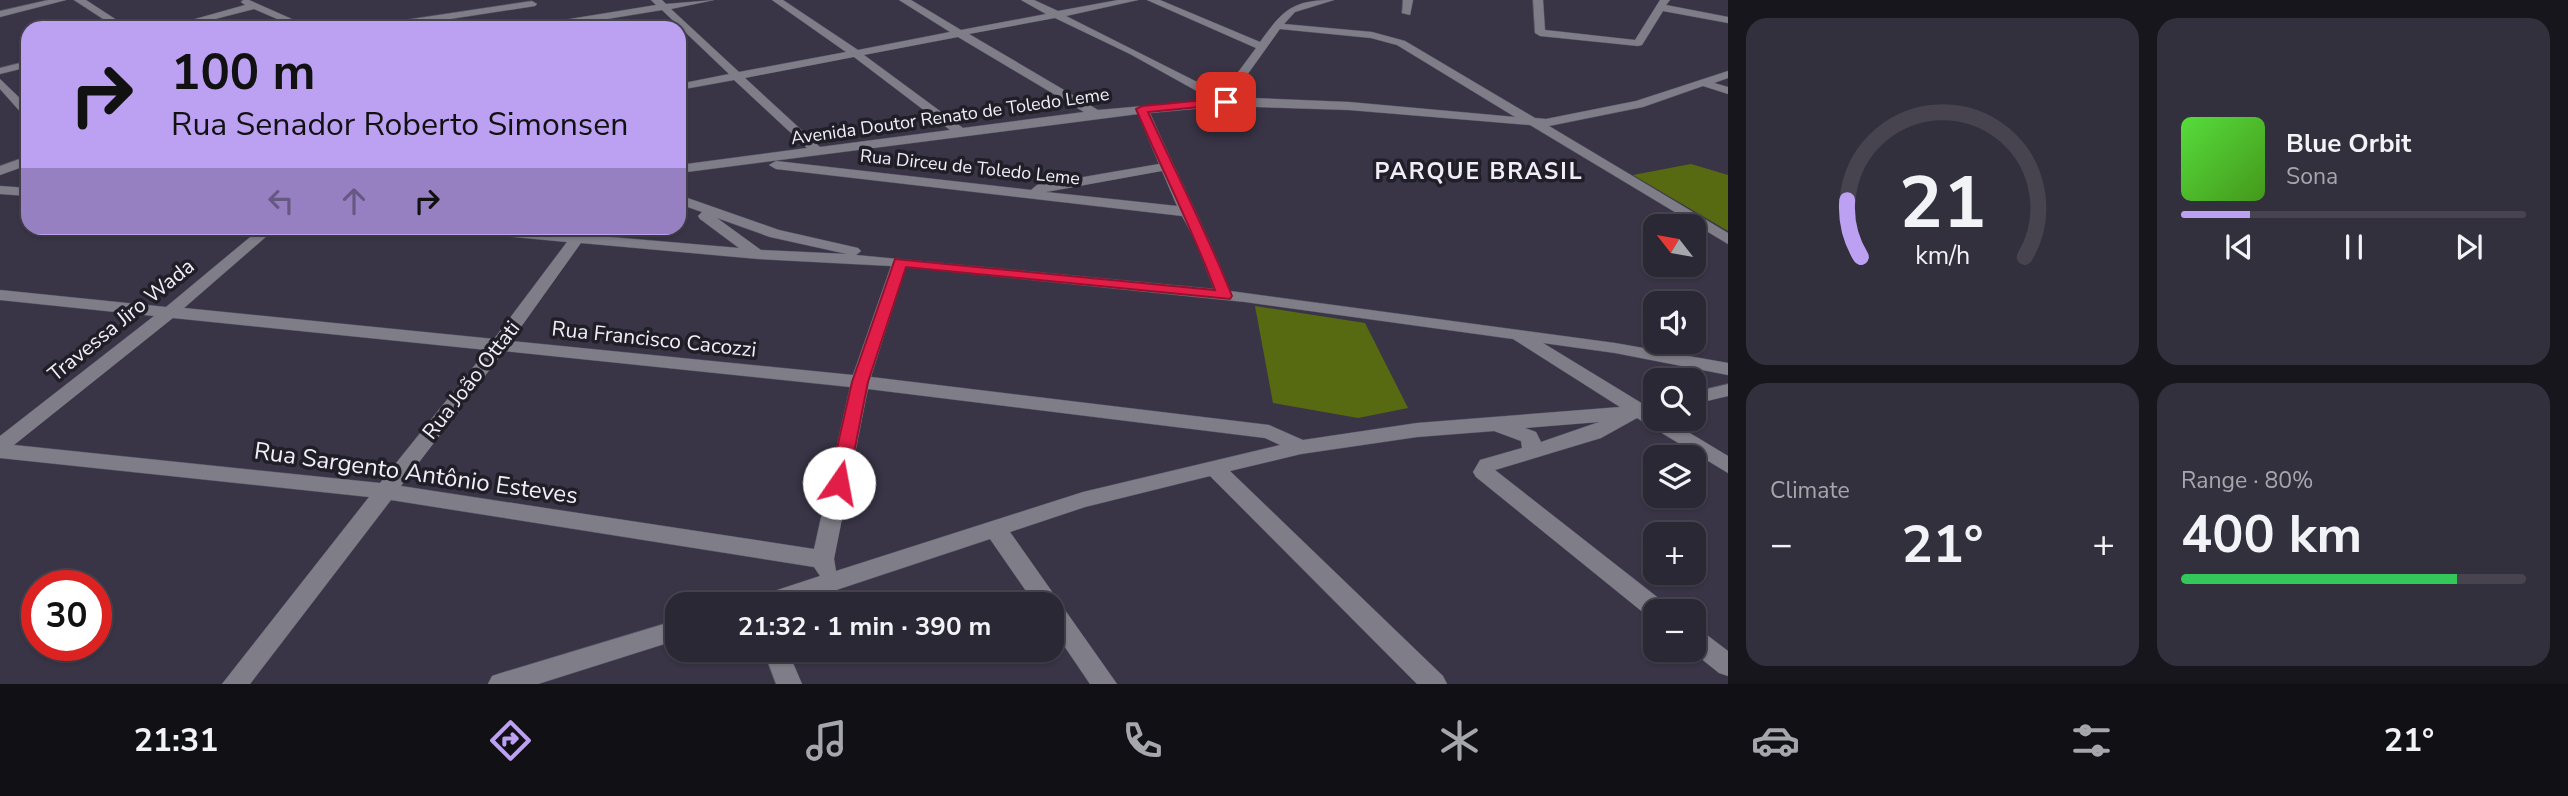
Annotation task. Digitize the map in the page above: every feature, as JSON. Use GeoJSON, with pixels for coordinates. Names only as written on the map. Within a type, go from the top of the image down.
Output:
{"type":"FeatureCollection","features":[{"type":"Feature","properties":{"kind":"street"},"geometry":{"type":"LineString","coordinates":[[0,14],[61,0]]}},
{"type":"Feature","properties":{"kind":"street"},"geometry":{"type":"LineString","coordinates":[[79,0],[113,21]]}},
{"type":"Feature","properties":{"kind":"street"},"geometry":{"type":"LineString","coordinates":[[241,0],[290,21]]}},
{"type":"Feature","properties":{"kind":"street"},"geometry":{"type":"LineString","coordinates":[[572,21],[659,4],[709,0]]}},
{"type":"Feature","properties":{"kind":"street"},"geometry":{"type":"LineString","coordinates":[[776,0],[855,52],[961,132]]}},
{"type":"Feature","properties":{"kind":"street"},"geometry":{"type":"LineString","coordinates":[[904,0],[1096,114]]}},
{"type":"Feature","properties":{"kind":"street"},"geometry":{"type":"LineString","coordinates":[[1026,0],[1135,52],[1223,99],[1284,16],[1292,10],[1329,0]]}},
{"type":"Feature","properties":{"kind":"street"},"geometry":{"type":"LineString","coordinates":[[686,86],[1133,0]]}},
{"type":"Feature","properties":{"kind":"street"},"geometry":{"type":"LineString","coordinates":[[1152,0],[1263,47]]}},
{"type":"Feature","properties":{"kind":"street"},"geometry":{"type":"LineString","coordinates":[[1406,13],[1408,0]]}},
{"type":"Feature","properties":{"kind":"street"},"geometry":{"type":"LineString","coordinates":[[1538,0],[1540,33],[1638,43],[1662,4],[1728,20]]}},
{"type":"Feature","properties":{"kind":"street"},"geometry":{"type":"LineString","coordinates":[[415,21],[531,2],[539,21]]}},
{"type":"Feature","properties":{"kind":"street"},"geometry":{"type":"LineString","coordinates":[[659,4],[678,21]]}},
{"type":"Feature","properties":{"kind":"street"},"geometry":{"type":"LineString","coordinates":[[195,21],[254,6]]}},
{"type":"Feature","properties":{"kind":"street"},"geometry":{"type":"LineString","coordinates":[[1277,26],[1390,38],[1728,239]]}},
{"type":"Feature","properties":{"kind":"street"},"geometry":{"type":"LineString","coordinates":[[686,28],[818,152]]}},
{"type":"Feature","properties":{"kind":"street"},"geometry":{"type":"LineString","coordinates":[[0,71],[21,66]]}},
{"type":"Feature","properties":{"kind":"street"},"geometry":{"type":"LineString","coordinates":[[1535,123],[1584,117],[1628,107],[1728,74]]}},
{"type":"Feature","properties":{"kind":"street"},"geometry":{"type":"LineString","coordinates":[[0,82],[21,105]]}},
{"type":"Feature","properties":{"kind":"street"},"geometry":{"type":"LineString","coordinates":[[1704,83],[1728,91]]}},
{"type":"Feature","properties":{"kind":"street","name":"Avenida Doutor Renato de Toledo Leme"},"geometry":{"type":"LineString","coordinates":[[686,168],[1223,99],[1349,106],[1535,123]]}},
{"type":"Feature","properties":{"kind":"street"},"geometry":{"type":"LineString","coordinates":[[1142,109],[1203,240],[1224,296]]}},
{"type":"Feature","properties":{"kind":"street"},"geometry":{"type":"LineString","coordinates":[[847,148],[855,173]]}},
{"type":"Feature","properties":{"kind":"street","name":"Rua Dirceu de Toledo Leme"},"geometry":{"type":"LineString","coordinates":[[748,162],[1023,191],[1188,212]]}},
{"type":"Feature","properties":{"kind":"street"},"geometry":{"type":"LineString","coordinates":[[0,171],[21,163]]}},
{"type":"Feature","properties":{"kind":"street"},"geometry":{"type":"LineString","coordinates":[[1023,191],[1168,166]]}},
{"type":"Feature","properties":{"kind":"street"},"geometry":{"type":"LineString","coordinates":[[0,190],[21,192]]}},
{"type":"Feature","properties":{"kind":"street"},"geometry":{"type":"LineString","coordinates":[[686,201],[775,234],[900,262]]}},
{"type":"Feature","properties":{"kind":"street"},"geometry":{"type":"LineString","coordinates":[[686,203],[758,254]]}},
{"type":"Feature","properties":{"kind":"street"},"geometry":{"type":"LineString","coordinates":[[758,254],[775,234]]}},
{"type":"Feature","properties":{"kind":"street","name":"Travessa Jiro Wada"},"geometry":{"type":"LineString","coordinates":[[0,446],[167,314],[261,235]]}},
{"type":"Feature","properties":{"kind":"street"},"geometry":{"type":"LineString","coordinates":[[528,235],[758,254],[900,262],[1224,296],[1615,348],[1728,369]]}},
{"type":"Feature","properties":{"kind":"street","name":"Rua João Ottati"},"geometry":{"type":"LineString","coordinates":[[235,684],[498,347],[576,240]]}},
{"type":"Feature","properties":{"kind":"street"},"geometry":{"type":"LineString","coordinates":[[831,583],[823,559],[860,382],[900,262]]}},
{"type":"Feature","properties":{"kind":"street","name":"Rua Francisco Cacozzi"},"geometry":{"type":"LineString","coordinates":[[0,295],[860,382],[1269,432],[1301,446]]}},
{"type":"Feature","properties":{"kind":"street"},"geometry":{"type":"LineString","coordinates":[[1514,334],[1728,466]]}},
{"type":"Feature","properties":{"kind":"street"},"geometry":{"type":"LineString","coordinates":[[1706,395],[1728,390]]}},
{"type":"Feature","properties":{"kind":"street"},"geometry":{"type":"LineString","coordinates":[[802,592],[1083,499],[1301,446],[1417,430],[1642,411]]}},
{"type":"Feature","properties":{"kind":"street"},"geometry":{"type":"LineString","coordinates":[[1642,411],[1594,433],[1487,466],[1483,472],[1643,599]]}},
{"type":"Feature","properties":{"kind":"street"},"geometry":{"type":"LineString","coordinates":[[1490,424],[1530,437],[1531,452]]}},
{"type":"Feature","properties":{"kind":"street","name":"Rua Sargento Antônio Esteves"},"geometry":{"type":"LineString","coordinates":[[0,451],[383,491],[823,559]]}},
{"type":"Feature","properties":{"kind":"street"},"geometry":{"type":"LineString","coordinates":[[1214,468],[1434,684]]}},
{"type":"Feature","properties":{"kind":"street"},"geometry":{"type":"LineString","coordinates":[[995,529],[1040,592]]}},
{"type":"Feature","properties":{"kind":"street"},"geometry":{"type":"LineString","coordinates":[[1064,626],[1104,684]]}},
{"type":"Feature","properties":{"kind":"street"},"geometry":{"type":"LineString","coordinates":[[501,684],[665,634]]}},
{"type":"Feature","properties":{"kind":"street"},"geometry":{"type":"LineString","coordinates":[[1706,648],[1728,665]]}},
{"type":"Feature","properties":{"kind":"street"},"geometry":{"type":"LineString","coordinates":[[780,662],[789,684]]}},
{"type":"Feature","properties":{"kind":"green space"},"geometry":{"type":"Polygon","coordinates":[[[1691,164],[1728,175],[1728,231],[1706,218],[1706,214],[1699,214],[1633,175],[1691,164]]]}},
{"type":"Feature","properties":{"kind":"green space"},"geometry":{"type":"Polygon","coordinates":[[[1255,306],[1365,323],[1408,408],[1358,418],[1273,403],[1255,306]]]}},
{"type":"Feature","properties":{"kind":"district","name":"PARQUE BRASIL"},"geometry":{"type":"Point","coordinates":[1479,171]}},
{"type":"Feature","properties":{"kind":"route"},"geometry":{"type":"LineString","coordinates":[[839,483],[860,382],[900,262],[1224,296],[1203,240],[1183,204],[1142,109],[1226,102]]}}]}
